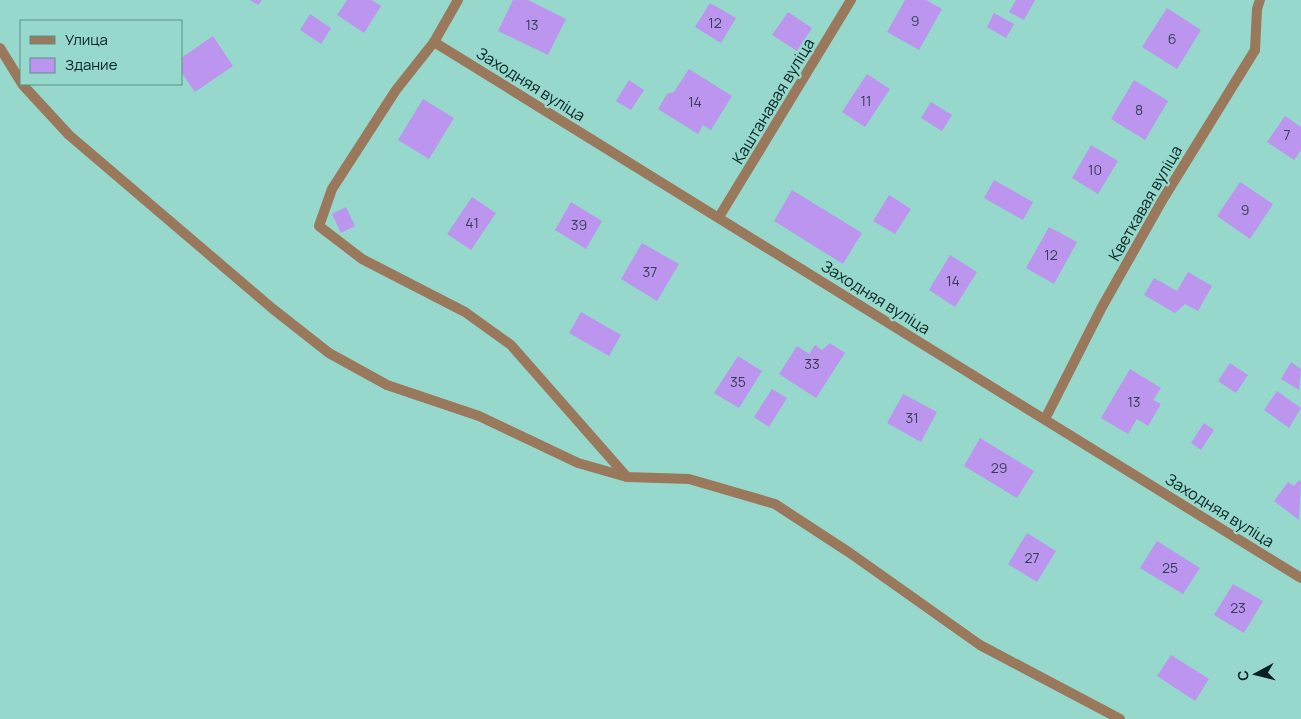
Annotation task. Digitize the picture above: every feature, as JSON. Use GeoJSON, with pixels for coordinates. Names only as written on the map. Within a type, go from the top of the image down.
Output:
{"type":"FeatureCollection","features":[{"type":"Feature","properties":{"kind":"street"},"geometry":{"type":"LineString","coordinates":[[458,0],[434,42],[396,90],[332,189],[319,226],[362,259],[465,312],[511,345],[627,477]]}},
{"type":"Feature","properties":{"kind":"street","name":"Каштанавая вуліца"},"geometry":{"type":"LineString","coordinates":[[720,217],[851,0]]}},
{"type":"Feature","properties":{"kind":"street","name":"Кветкавая вуліца"},"geometry":{"type":"LineString","coordinates":[[1045,419],[1102,307],[1163,199],[1254,50],[1257,9],[1260,0]]}},
{"type":"Feature","properties":{"kind":"street","name":"Заходняя вуліца"},"geometry":{"type":"LineString","coordinates":[[434,42],[720,217],[1301,578]]}},
{"type":"Feature","properties":{"kind":"street"},"geometry":{"type":"LineString","coordinates":[[0,48],[20,80]]}},
{"type":"Feature","properties":{"kind":"street"},"geometry":{"type":"LineString","coordinates":[[24,85],[69,135],[273,309],[329,353],[387,385],[479,416],[578,463],[627,477],[689,480],[775,504],[850,553],[980,645],[1120,719]]}},
{"type":"Feature","properties":{"kind":"building"},"geometry":{"type":"Polygon","coordinates":[[[250,0],[262,0],[258,5],[250,0]]]}},
{"type":"Feature","properties":{"kind":"building"},"geometry":{"type":"Polygon","coordinates":[[[347,0],[372,0],[381,6],[364,33],[337,15],[347,0]]]}},
{"type":"Feature","properties":{"kind":"building"},"geometry":{"type":"Polygon","coordinates":[[[513,0],[528,0],[566,19],[548,55],[498,31],[513,0]]]}},
{"type":"Feature","properties":{"kind":"building"},"geometry":{"type":"Polygon","coordinates":[[[905,0],[926,0],[942,9],[919,50],[887,32],[905,0]]]}},
{"type":"Feature","properties":{"kind":"building"},"geometry":{"type":"Polygon","coordinates":[[[1016,0],[1035,0],[1024,20],[1009,12],[1016,0]]]}},
{"type":"Feature","properties":{"kind":"building"},"geometry":{"type":"Polygon","coordinates":[[[710,3],[736,18],[721,43],[695,27],[710,3]]]}},
{"type":"Feature","properties":{"kind":"building"},"geometry":{"type":"Polygon","coordinates":[[[1167,8],[1201,30],[1177,69],[1142,47],[1167,8]]]}},
{"type":"Feature","properties":{"kind":"building"},"geometry":{"type":"Polygon","coordinates":[[[788,12],[812,28],[797,51],[772,35],[788,12]]]}},
{"type":"Feature","properties":{"kind":"building"},"geometry":{"type":"Polygon","coordinates":[[[994,13],[1014,24],[1006,38],[987,27],[994,13]]]}},
{"type":"Feature","properties":{"kind":"building"},"geometry":{"type":"Polygon","coordinates":[[[310,14],[331,28],[321,44],[300,30],[310,14]]]}},
{"type":"Feature","properties":{"kind":"building"},"geometry":{"type":"Polygon","coordinates":[[[213,36],[233,66],[195,92],[182,73],[182,57],[213,36]]]}},
{"type":"Feature","properties":{"kind":"building"},"geometry":{"type":"Polygon","coordinates":[[[689,69],[732,96],[711,130],[703,125],[698,134],[658,109],[667,94],[674,92],[689,69]]]}},
{"type":"Feature","properties":{"kind":"building"},"geometry":{"type":"Polygon","coordinates":[[[867,74],[890,89],[865,127],[842,112],[867,74]]]}},
{"type":"Feature","properties":{"kind":"building"},"geometry":{"type":"Polygon","coordinates":[[[629,80],[644,90],[631,110],[616,101],[629,80]]]}},
{"type":"Feature","properties":{"kind":"building"},"geometry":{"type":"Polygon","coordinates":[[[1134,80],[1168,101],[1145,140],[1111,119],[1134,80]]]}},
{"type":"Feature","properties":{"kind":"building"},"geometry":{"type":"Polygon","coordinates":[[[423,99],[454,118],[429,159],[398,140],[423,99]]]}},
{"type":"Feature","properties":{"kind":"building"},"geometry":{"type":"Polygon","coordinates":[[[931,102],[952,115],[942,131],[921,118],[931,102]]]}},
{"type":"Feature","properties":{"kind":"building"},"geometry":{"type":"Polygon","coordinates":[[[1285,116],[1301,127],[1301,150],[1294,160],[1267,142],[1285,116]]]}},
{"type":"Feature","properties":{"kind":"building"},"geometry":{"type":"Polygon","coordinates":[[[1091,145],[1118,161],[1098,194],[1072,178],[1091,145]]]}},
{"type":"Feature","properties":{"kind":"building"},"geometry":{"type":"Polygon","coordinates":[[[994,180],[1033,202],[1023,220],[984,198],[994,180]]]}},
{"type":"Feature","properties":{"kind":"building"},"geometry":{"type":"Polygon","coordinates":[[[1240,182],[1273,204],[1250,239],[1217,216],[1240,182]]]}},
{"type":"Feature","properties":{"kind":"building"},"geometry":{"type":"Polygon","coordinates":[[[792,190],[862,233],[843,264],[774,221],[792,190]]]}},
{"type":"Feature","properties":{"kind":"building"},"geometry":{"type":"Polygon","coordinates":[[[889,195],[911,209],[895,234],[873,221],[889,195]]]}},
{"type":"Feature","properties":{"kind":"building"},"geometry":{"type":"Polygon","coordinates":[[[472,197],[496,213],[471,250],[447,234],[472,197]]]}},
{"type":"Feature","properties":{"kind":"building"},"geometry":{"type":"Polygon","coordinates":[[[571,202],[602,221],[586,249],[555,230],[571,202]]]}},
{"type":"Feature","properties":{"kind":"building"},"geometry":{"type":"Polygon","coordinates":[[[346,207],[355,226],[341,233],[332,214],[346,207]]]}},
{"type":"Feature","properties":{"kind":"building"},"geometry":{"type":"Polygon","coordinates":[[[1049,227],[1077,242],[1054,284],[1026,268],[1049,227]]]}},
{"type":"Feature","properties":{"kind":"building"},"geometry":{"type":"Polygon","coordinates":[[[642,243],[679,264],[657,301],[621,279],[642,243]]]}},
{"type":"Feature","properties":{"kind":"building"},"geometry":{"type":"Polygon","coordinates":[[[950,255],[977,272],[955,307],[929,290],[950,255]]]}},
{"type":"Feature","properties":{"kind":"building"},"geometry":{"type":"Polygon","coordinates":[[[1188,272],[1212,286],[1198,311],[1185,304],[1175,313],[1144,295],[1154,278],[1177,291],[1188,272]]]}},
{"type":"Feature","properties":{"kind":"building"},"geometry":{"type":"Polygon","coordinates":[[[581,312],[621,335],[609,356],[569,333],[581,312]]]}},
{"type":"Feature","properties":{"kind":"building"},"geometry":{"type":"Polygon","coordinates":[[[830,343],[845,353],[816,398],[779,374],[797,346],[809,354],[815,345],[822,350],[830,343]]]}},
{"type":"Feature","properties":{"kind":"building"},"geometry":{"type":"Polygon","coordinates":[[[738,356],[762,371],[739,408],[714,393],[738,356]]]}},
{"type":"Feature","properties":{"kind":"building"},"geometry":{"type":"Polygon","coordinates":[[[1291,362],[1301,369],[1299,390],[1281,379],[1291,362]]]}},
{"type":"Feature","properties":{"kind":"building"},"geometry":{"type":"Polygon","coordinates":[[[1230,363],[1248,375],[1236,393],[1218,381],[1230,363]]]}},
{"type":"Feature","properties":{"kind":"building"},"geometry":{"type":"Polygon","coordinates":[[[1130,369],[1161,388],[1153,400],[1161,404],[1148,426],[1137,419],[1128,434],[1101,418],[1130,369]]]}},
{"type":"Feature","properties":{"kind":"building"},"geometry":{"type":"Polygon","coordinates":[[[772,389],[787,398],[769,427],[754,417],[772,389]]]}},
{"type":"Feature","properties":{"kind":"building"},"geometry":{"type":"Polygon","coordinates":[[[1277,391],[1301,408],[1289,428],[1264,410],[1277,391]]]}},
{"type":"Feature","properties":{"kind":"building"},"geometry":{"type":"Polygon","coordinates":[[[903,394],[937,412],[921,442],[887,423],[903,394]]]}},
{"type":"Feature","properties":{"kind":"building"},"geometry":{"type":"Polygon","coordinates":[[[1204,423],[1214,430],[1201,450],[1191,443],[1204,423]]]}},
{"type":"Feature","properties":{"kind":"building"},"geometry":{"type":"Polygon","coordinates":[[[980,438],[1034,471],[1017,498],[964,466],[980,438]]]}},
{"type":"Feature","properties":{"kind":"building"},"geometry":{"type":"Polygon","coordinates":[[[1299,480],[1301,482],[1299,520],[1274,501],[1288,482],[1294,486],[1299,480]]]}},
{"type":"Feature","properties":{"kind":"building"},"geometry":{"type":"Polygon","coordinates":[[[1027,533],[1056,551],[1037,582],[1008,564],[1027,533]]]}},
{"type":"Feature","properties":{"kind":"building"},"geometry":{"type":"Polygon","coordinates":[[[1157,541],[1200,568],[1183,594],[1140,568],[1157,541]]]}},
{"type":"Feature","properties":{"kind":"building"},"geometry":{"type":"Polygon","coordinates":[[[1233,584],[1263,601],[1244,633],[1214,615],[1233,584]]]}},
{"type":"Feature","properties":{"kind":"building"},"geometry":{"type":"Polygon","coordinates":[[[1171,655],[1209,679],[1195,701],[1157,676],[1171,655]]]}}]}
